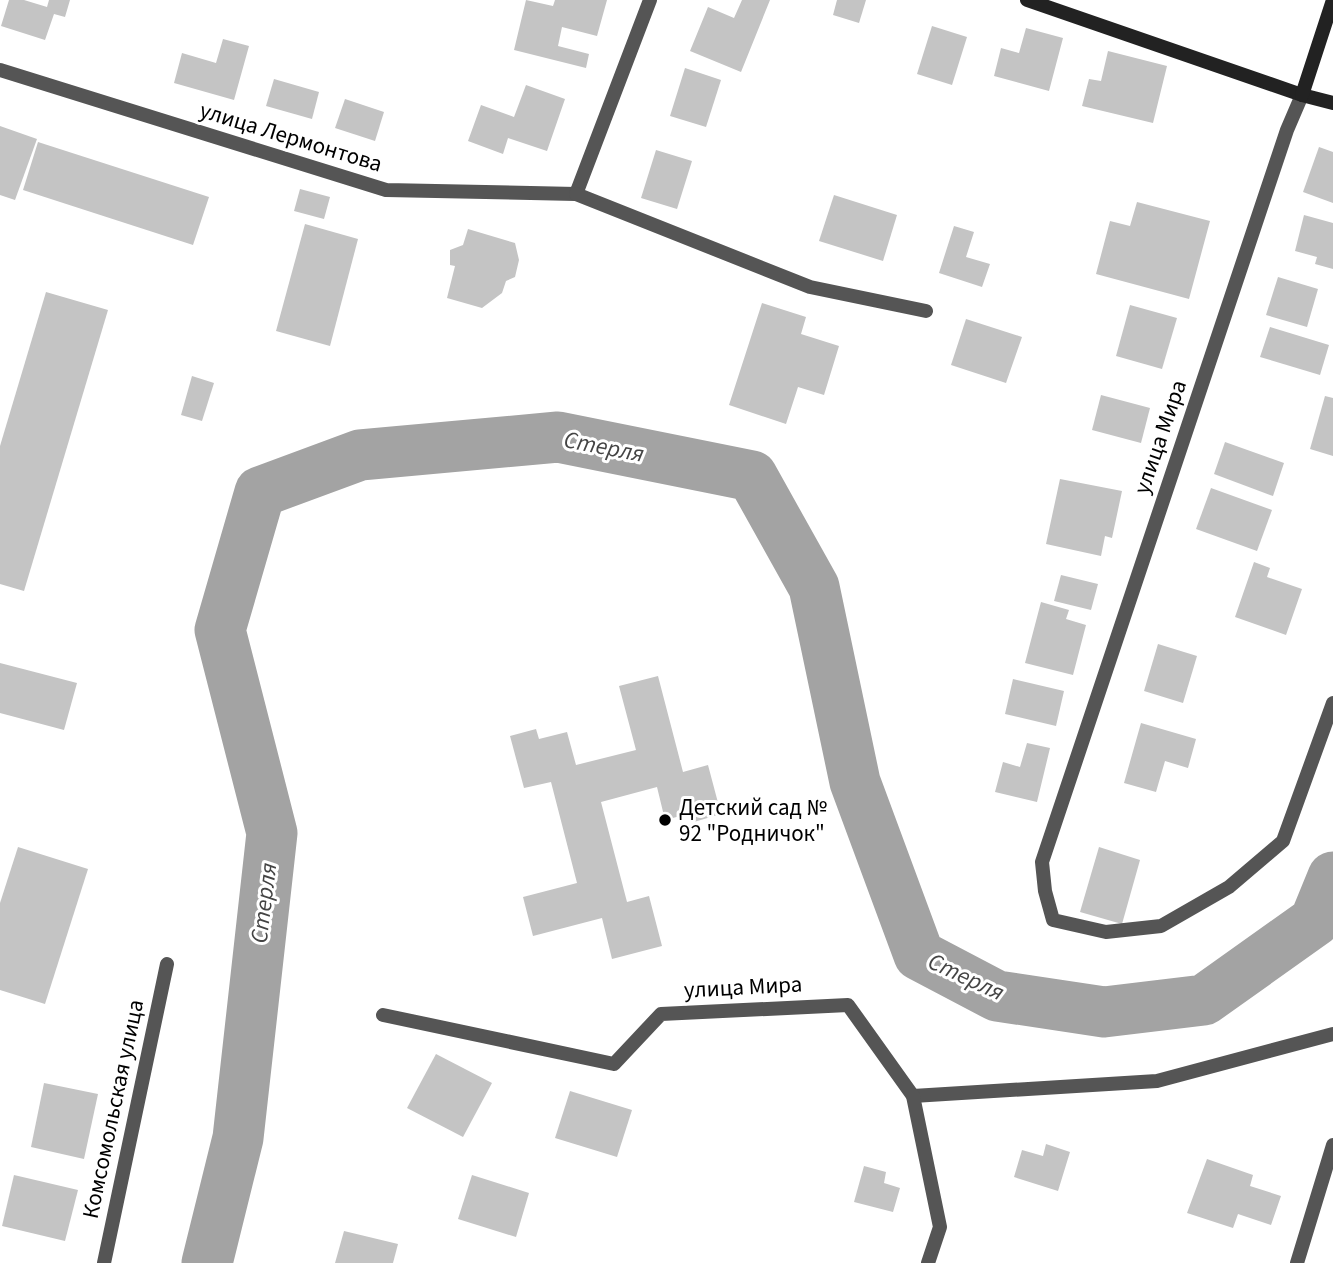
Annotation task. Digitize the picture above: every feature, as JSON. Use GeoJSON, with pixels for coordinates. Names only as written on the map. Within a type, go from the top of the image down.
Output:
{"type":"FeatureCollection","features":[{"type":"Feature","properties":{"kind":"main road"},"geometry":{"type":"LineString","coordinates":[[1027,0],[1302,95],[1333,103]]}},
{"type":"Feature","properties":{"kind":"main road","name":"улица Мира"},"geometry":{"type":"LineString","coordinates":[[1302,95],[1333,0]]}},
{"type":"Feature","properties":{"kind":"street"},"geometry":{"type":"LineString","coordinates":[[576,194],[650,0]]}},
{"type":"Feature","properties":{"kind":"street","name":"улица Лермонтова"},"geometry":{"type":"LineString","coordinates":[[0,70],[386,190],[576,194],[810,287],[926,311]]}},
{"type":"Feature","properties":{"kind":"street","name":"улица Мира"},"geometry":{"type":"LineString","coordinates":[[1302,95],[1287,130],[1042,862],[1045,891],[1053,920],[1106,932],[1161,926],[1229,887],[1283,841],[1333,703]]}},
{"type":"Feature","properties":{"kind":"street","name":"Комсомольская улица"},"geometry":{"type":"LineString","coordinates":[[104,1263],[167,964]]}},
{"type":"Feature","properties":{"kind":"street","name":"улица Мира"},"geometry":{"type":"LineString","coordinates":[[383,1015],[614,1064],[661,1014],[848,1005],[913,1096],[940,1227],[928,1263]]}},
{"type":"Feature","properties":{"kind":"street"},"geometry":{"type":"LineString","coordinates":[[913,1096],[1157,1081],[1333,1034]]}},
{"type":"Feature","properties":{"kind":"street"},"geometry":{"type":"LineString","coordinates":[[1297,1263],[1333,1145]]}},
{"type":"Feature","properties":{"kind":"building"},"geometry":{"type":"Polygon","coordinates":[[[9,0],[24,0],[47,7],[49,0],[70,0],[65,17],[54,14],[45,40],[1,26],[9,0]]]}},
{"type":"Feature","properties":{"kind":"building"},"geometry":{"type":"Polygon","coordinates":[[[526,0],[553,6],[555,0],[607,0],[597,36],[562,27],[558,46],[589,54],[586,68],[514,50],[526,0]]]}},
{"type":"Feature","properties":{"kind":"building"},"geometry":{"type":"Polygon","coordinates":[[[742,0],[770,0],[741,72],[690,51],[708,7],[734,18],[742,0]]]}},
{"type":"Feature","properties":{"kind":"building"},"geometry":{"type":"Polygon","coordinates":[[[837,0],[866,0],[859,23],[833,15],[837,0]]]}},
{"type":"Feature","properties":{"kind":"building"},"geometry":{"type":"Polygon","coordinates":[[[932,26],[967,37],[952,85],[917,74],[932,26]]]}},
{"type":"Feature","properties":{"kind":"building"},"geometry":{"type":"Polygon","coordinates":[[[1026,28],[1063,38],[1049,91],[994,76],[1001,48],[1019,53],[1026,28]]]}},
{"type":"Feature","properties":{"kind":"building"},"geometry":{"type":"Polygon","coordinates":[[[223,39],[249,46],[234,100],[174,83],[182,53],[216,63],[223,39]]]}},
{"type":"Feature","properties":{"kind":"building"},"geometry":{"type":"Polygon","coordinates":[[[1108,51],[1167,66],[1153,123],[1082,106],[1089,79],[1101,81],[1108,51]]]}},
{"type":"Feature","properties":{"kind":"building"},"geometry":{"type":"Polygon","coordinates":[[[685,68],[721,80],[706,127],[670,116],[685,68]]]}},
{"type":"Feature","properties":{"kind":"building"},"geometry":{"type":"Polygon","coordinates":[[[274,79],[319,92],[312,119],[266,106],[274,79]]]}},
{"type":"Feature","properties":{"kind":"building"},"geometry":{"type":"Polygon","coordinates":[[[526,85],[565,99],[547,151],[508,138],[503,154],[468,141],[481,105],[514,117],[526,85]]]}},
{"type":"Feature","properties":{"kind":"building"},"geometry":{"type":"Polygon","coordinates":[[[345,99],[384,112],[375,141],[335,128],[345,99]]]}},
{"type":"Feature","properties":{"kind":"building"},"geometry":{"type":"Polygon","coordinates":[[[0,126],[37,139],[15,200],[0,195],[0,126]]]}},
{"type":"Feature","properties":{"kind":"building"},"geometry":{"type":"Polygon","coordinates":[[[38,142],[209,197],[193,245],[23,190],[38,142]]]}},
{"type":"Feature","properties":{"kind":"building"},"geometry":{"type":"Polygon","coordinates":[[[1319,147],[1333,152],[1333,203],[1303,192],[1319,147]]]}},
{"type":"Feature","properties":{"kind":"building"},"geometry":{"type":"Polygon","coordinates":[[[656,150],[692,161],[677,209],[641,198],[656,150]]]}},
{"type":"Feature","properties":{"kind":"building"},"geometry":{"type":"Polygon","coordinates":[[[300,189],[330,197],[324,219],[294,211],[300,189]]]}},
{"type":"Feature","properties":{"kind":"building"},"geometry":{"type":"Polygon","coordinates":[[[834,195],[897,215],[883,261],[819,241],[834,195]]]}},
{"type":"Feature","properties":{"kind":"building"},"geometry":{"type":"Polygon","coordinates":[[[1137,202],[1210,221],[1189,299],[1096,274],[1110,221],[1130,226],[1137,202]]]}},
{"type":"Feature","properties":{"kind":"building"},"geometry":{"type":"Polygon","coordinates":[[[1304,215],[1333,223],[1333,269],[1315,264],[1317,257],[1295,251],[1304,215]]]}},
{"type":"Feature","properties":{"kind":"building"},"geometry":{"type":"Polygon","coordinates":[[[305,224],[358,239],[330,346],[276,331],[305,224]]]}},
{"type":"Feature","properties":{"kind":"building"},"geometry":{"type":"Polygon","coordinates":[[[954,226],[974,232],[966,257],[990,264],[982,287],[939,273],[954,226]]]}},
{"type":"Feature","properties":{"kind":"building"},"geometry":{"type":"Polygon","coordinates":[[[468,229],[515,243],[519,260],[515,277],[506,281],[502,293],[482,308],[447,298],[455,266],[450,265],[450,250],[463,245],[468,229]]]}},
{"type":"Feature","properties":{"kind":"building"},"geometry":{"type":"Polygon","coordinates":[[[1278,277],[1318,289],[1307,327],[1266,315],[1278,277]]]}},
{"type":"Feature","properties":{"kind":"building"},"geometry":{"type":"Polygon","coordinates":[[[46,292],[108,310],[24,591],[0,584],[0,446],[46,292]]]}},
{"type":"Feature","properties":{"kind":"building"},"geometry":{"type":"Polygon","coordinates":[[[762,303],[806,317],[801,334],[839,346],[824,395],[798,387],[786,424],[729,405],[762,303]]]}},
{"type":"Feature","properties":{"kind":"building"},"geometry":{"type":"Polygon","coordinates":[[[1130,305],[1177,318],[1162,369],[1116,356],[1130,305]]]}},
{"type":"Feature","properties":{"kind":"building"},"geometry":{"type":"Polygon","coordinates":[[[966,319],[1022,337],[1006,383],[951,365],[966,319]]]}},
{"type":"Feature","properties":{"kind":"building"},"geometry":{"type":"Polygon","coordinates":[[[1270,327],[1329,345],[1320,375],[1260,357],[1270,327]]]}},
{"type":"Feature","properties":{"kind":"building"},"geometry":{"type":"Polygon","coordinates":[[[192,376],[214,383],[202,421],[181,415],[192,376]]]}},
{"type":"Feature","properties":{"kind":"building"},"geometry":{"type":"Polygon","coordinates":[[[1101,395],[1150,408],[1141,443],[1092,430],[1101,395]]]}},
{"type":"Feature","properties":{"kind":"building"},"geometry":{"type":"Polygon","coordinates":[[[1325,396],[1333,398],[1333,456],[1310,449],[1325,396]]]}},
{"type":"Feature","properties":{"kind":"building"},"geometry":{"type":"Polygon","coordinates":[[[1225,442],[1284,463],[1273,496],[1214,474],[1225,442]]]}},
{"type":"Feature","properties":{"kind":"building"},"geometry":{"type":"Polygon","coordinates":[[[1060,479],[1122,491],[1112,538],[1105,536],[1101,556],[1046,544],[1060,479]]]}},
{"type":"Feature","properties":{"kind":"building"},"geometry":{"type":"Polygon","coordinates":[[[1211,488],[1272,510],[1257,551],[1196,529],[1211,488]]]}},
{"type":"Feature","properties":{"kind":"building"},"geometry":{"type":"Polygon","coordinates":[[[1254,562],[1270,568],[1267,577],[1302,589],[1286,635],[1235,617],[1254,562]]]}},
{"type":"Feature","properties":{"kind":"building"},"geometry":{"type":"Polygon","coordinates":[[[1061,575],[1098,584],[1091,610],[1054,601],[1061,575]]]}},
{"type":"Feature","properties":{"kind":"building"},"geometry":{"type":"Polygon","coordinates":[[[1041,602],[1069,610],[1066,619],[1086,625],[1073,675],[1025,663],[1041,602]]]}},
{"type":"Feature","properties":{"kind":"building"},"geometry":{"type":"Polygon","coordinates":[[[1158,644],[1197,656],[1183,703],[1144,691],[1158,644]]]}},
{"type":"Feature","properties":{"kind":"building"},"geometry":{"type":"Polygon","coordinates":[[[0,663],[77,683],[64,730],[0,713],[0,663]]]}},
{"type":"Feature","properties":{"kind":"building"},"geometry":{"type":"Polygon","coordinates":[[[658,676],[683,772],[708,765],[721,814],[694,822],[692,813],[665,820],[657,787],[601,802],[627,902],[649,896],[662,946],[612,959],[602,918],[533,936],[523,897],[577,883],[551,782],[524,788],[510,736],[536,729],[539,739],[567,732],[576,765],[636,750],[619,686],[658,676]]]}},
{"type":"Feature","properties":{"kind":"building"},"geometry":{"type":"Polygon","coordinates":[[[1013,679],[1064,691],[1056,726],[1005,714],[1013,679]]]}},
{"type":"Feature","properties":{"kind":"building"},"geometry":{"type":"Polygon","coordinates":[[[1141,723],[1196,739],[1188,768],[1165,761],[1156,792],[1124,783],[1141,723]]]}},
{"type":"Feature","properties":{"kind":"building"},"geometry":{"type":"Polygon","coordinates":[[[1027,743],[1050,748],[1037,802],[995,792],[1003,762],[1020,767],[1027,743]]]}},
{"type":"Feature","properties":{"kind":"building"},"geometry":{"type":"Polygon","coordinates":[[[18,847],[88,869],[45,1004],[0,990],[0,903],[18,847]]]}},
{"type":"Feature","properties":{"kind":"building"},"geometry":{"type":"Polygon","coordinates":[[[1099,847],[1140,860],[1122,924],[1080,912],[1099,847]]]}},
{"type":"Feature","properties":{"kind":"building"},"geometry":{"type":"Polygon","coordinates":[[[436,1054],[492,1083],[463,1137],[407,1108],[436,1054]]]}},
{"type":"Feature","properties":{"kind":"building"},"geometry":{"type":"Polygon","coordinates":[[[44,1083],[98,1094],[84,1159],[31,1147],[44,1083]]]}},
{"type":"Feature","properties":{"kind":"building"},"geometry":{"type":"Polygon","coordinates":[[[570,1091],[632,1110],[617,1157],[555,1138],[570,1091]]]}},
{"type":"Feature","properties":{"kind":"building"},"geometry":{"type":"Polygon","coordinates":[[[1046,1144],[1070,1152],[1058,1191],[1014,1177],[1022,1150],[1043,1156],[1046,1144]]]}},
{"type":"Feature","properties":{"kind":"building"},"geometry":{"type":"Polygon","coordinates":[[[1207,1159],[1253,1175],[1250,1186],[1281,1196],[1271,1225],[1238,1214],[1233,1228],[1187,1213],[1207,1159]]]}},
{"type":"Feature","properties":{"kind":"building"},"geometry":{"type":"Polygon","coordinates":[[[864,1166],[886,1172],[884,1183],[900,1188],[893,1212],[854,1202],[864,1166]]]}},
{"type":"Feature","properties":{"kind":"building"},"geometry":{"type":"Polygon","coordinates":[[[14,1175],[78,1190],[65,1241],[2,1226],[14,1175]]]}},
{"type":"Feature","properties":{"kind":"building"},"geometry":{"type":"Polygon","coordinates":[[[472,1175],[529,1193],[516,1237],[458,1219],[472,1175]]]}},
{"type":"Feature","properties":{"kind":"building"},"geometry":{"type":"Polygon","coordinates":[[[344,1231],[398,1244],[393,1263],[335,1263],[344,1231]]]}},
{"type":"Feature","properties":{"kind":"waterway","name":"Стерля"},"geometry":{"type":"LineString","coordinates":[[207,1263],[238,1138],[272,833],[220,630],[260,492],[360,455],[558,437],[752,476],[814,587],[855,782],[919,955],[997,996],[1104,1012],[1204,1000],[1315,921],[1333,877]]}},
{"type":"Feature","properties":{"kind":"place","name":"Детский сад № 92 \"Родничок\""},"geometry":{"type":"Point","coordinates":[665,820]}}]}
